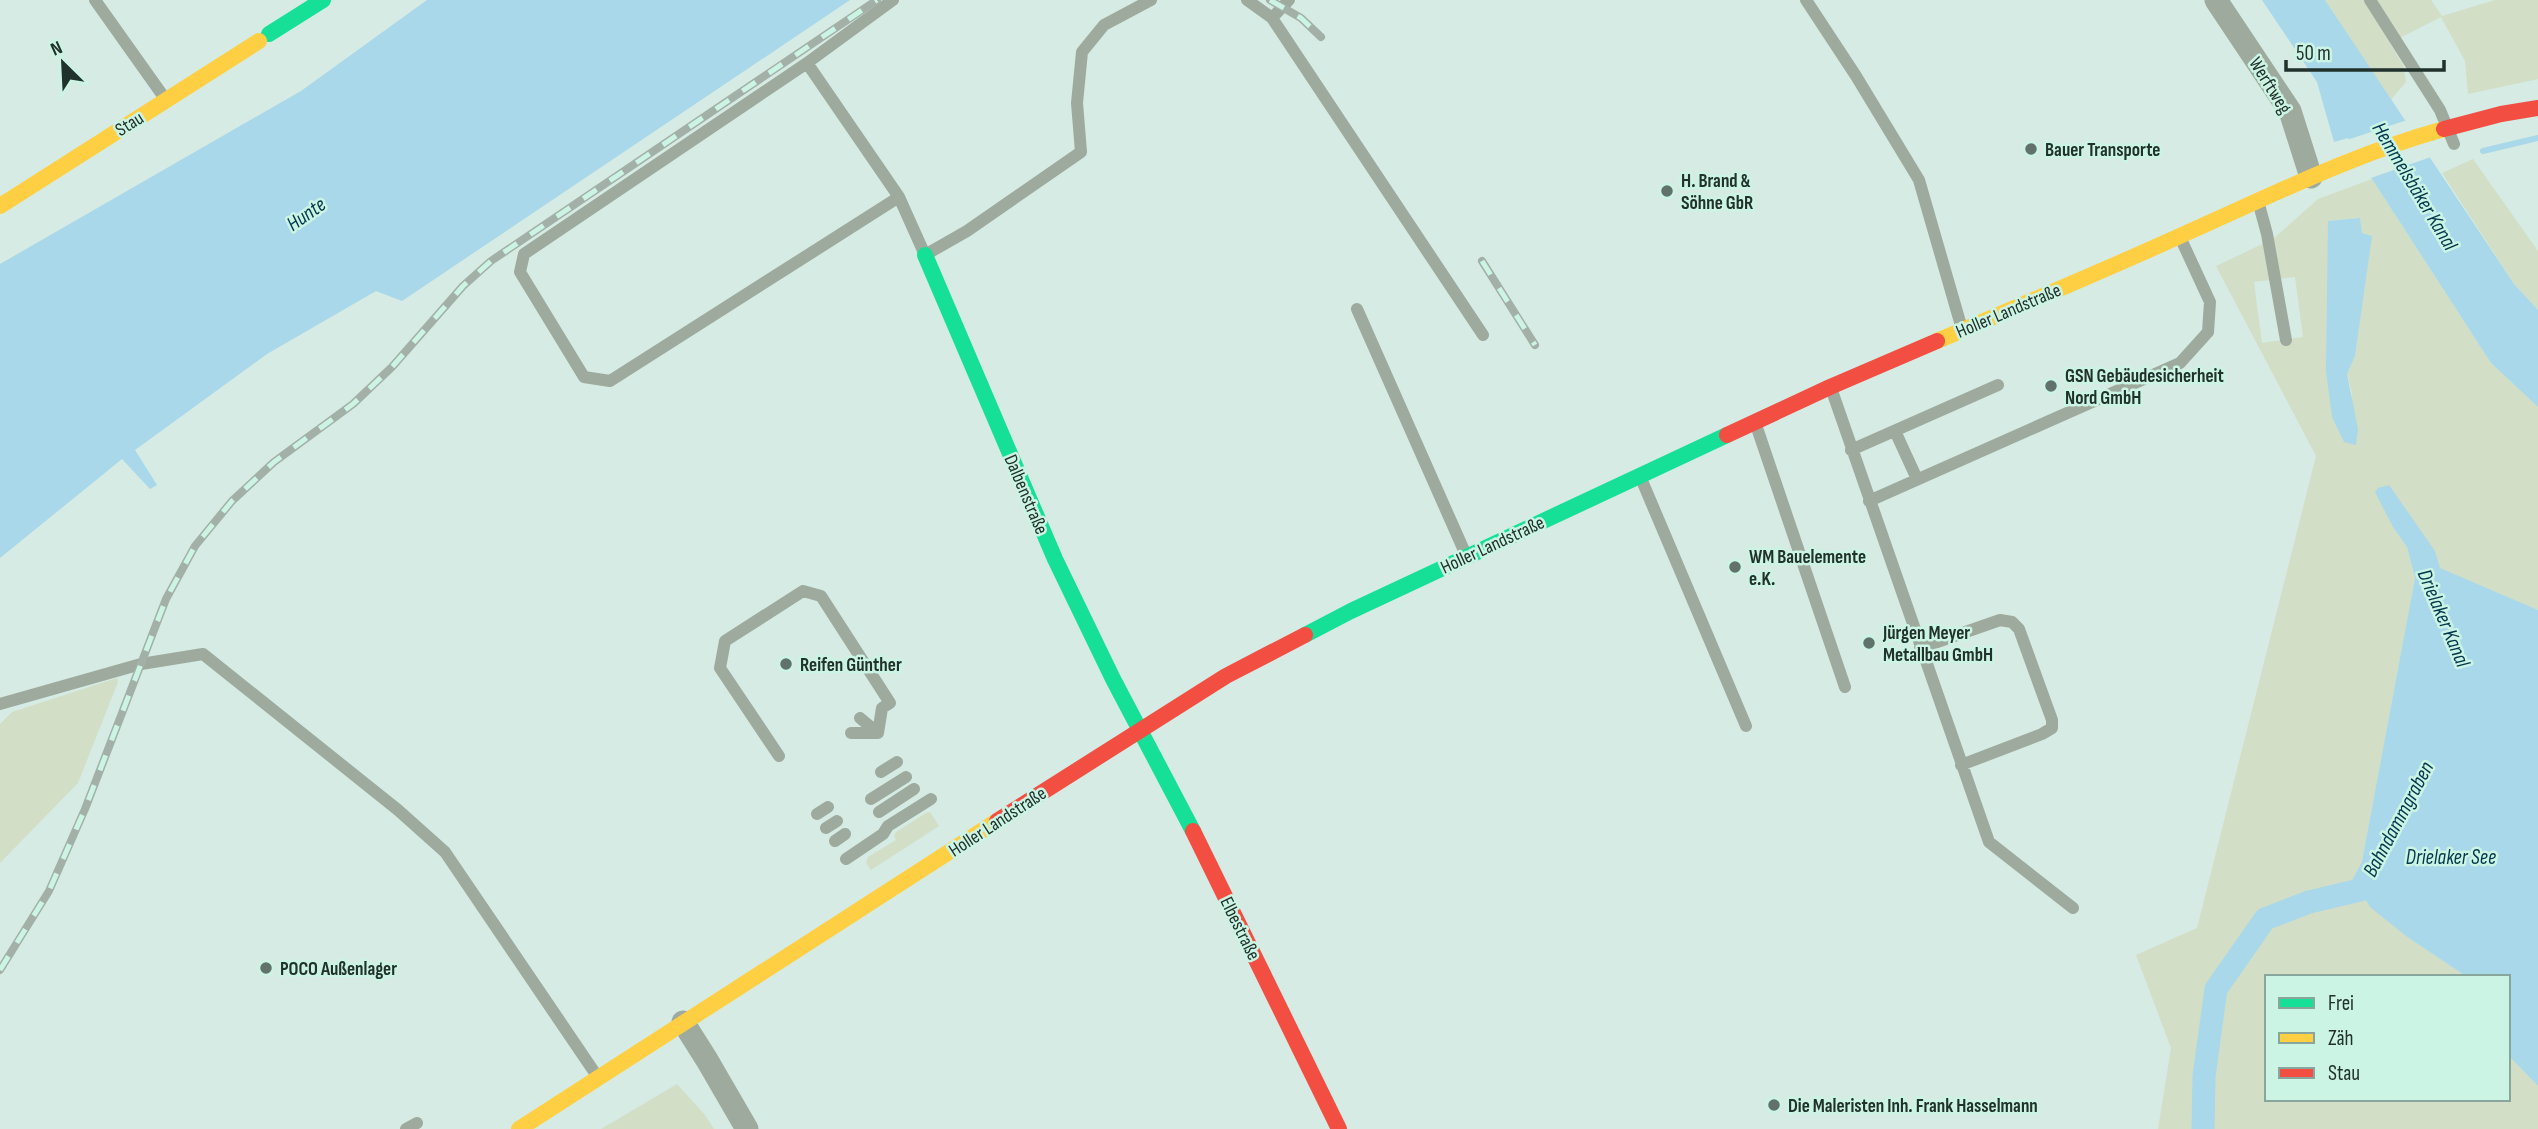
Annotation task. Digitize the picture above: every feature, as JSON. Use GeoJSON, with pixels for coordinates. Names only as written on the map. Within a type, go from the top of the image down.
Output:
{"type":"FeatureCollection","features":[{"type":"Feature","properties":{"kind":"main road","name":"Stau"},"geometry":{"type":"LineString","coordinates":[[0,206],[323,0]]}},
{"type":"Feature","properties":{"kind":"main road","name":"Holler Landstraße"},"geometry":{"type":"LineString","coordinates":[[519,1129],[1140,729],[1226,676],[1313,630],[1830,387],[2179,237],[2311,177],[2419,136],[2538,108]]}},
{"type":"Feature","properties":{"kind":"main road","name":"Dalbenstraße"},"geometry":{"type":"LineString","coordinates":[[925,255],[1055,559],[1140,729]]}},
{"type":"Feature","properties":{"kind":"main road","name":"Elbestraße"},"geometry":{"type":"LineString","coordinates":[[1140,729],[1339,1129]]}},
{"type":"Feature","properties":{"kind":"street","name":"Werftweg"},"geometry":{"type":"LineString","coordinates":[[2217,0],[2290,111],[2311,177]]}},
{"type":"Feature","properties":{"kind":"street"},"geometry":{"type":"LineString","coordinates":[[682,1022],[707,1059],[747,1129]]}},
{"type":"Feature","properties":{"kind":"lane"},"geometry":{"type":"LineString","coordinates":[[95,0],[166,100]]}},
{"type":"Feature","properties":{"kind":"lane"},"geometry":{"type":"LineString","coordinates":[[893,0],[807,63],[524,254],[520,272],[584,377],[610,381],[899,197]]}},
{"type":"Feature","properties":{"kind":"lane"},"geometry":{"type":"LineString","coordinates":[[807,63],[899,197],[925,255],[967,231],[1081,152],[1077,103],[1082,52],[1104,24],[1151,0]]}},
{"type":"Feature","properties":{"kind":"lane"},"geometry":{"type":"LineString","coordinates":[[1247,0],[1272,18],[1483,335]]}},
{"type":"Feature","properties":{"kind":"lane"},"geometry":{"type":"LineString","coordinates":[[1272,18],[1289,0]]}},
{"type":"Feature","properties":{"kind":"lane"},"geometry":{"type":"LineString","coordinates":[[1806,0],[1919,180],[1962,330]]}},
{"type":"Feature","properties":{"kind":"lane"},"geometry":{"type":"LineString","coordinates":[[2370,0],[2440,110],[2454,144]]}},
{"type":"Feature","properties":{"kind":"lane"},"geometry":{"type":"LineString","coordinates":[[2258,201],[2267,234],[2286,340]]}},
{"type":"Feature","properties":{"kind":"lane"},"geometry":{"type":"LineString","coordinates":[[1869,501],[2180,363],[2208,332],[2210,302],[2179,237]]}},
{"type":"Feature","properties":{"kind":"lane"},"geometry":{"type":"LineString","coordinates":[[1357,309],[1466,556]]}},
{"type":"Feature","properties":{"kind":"lane"},"geometry":{"type":"LineString","coordinates":[[1851,450],[1998,385]]}},
{"type":"Feature","properties":{"kind":"lane"},"geometry":{"type":"LineString","coordinates":[[1830,387],[1989,842],[2073,908]]}},
{"type":"Feature","properties":{"kind":"lane"},"geometry":{"type":"LineString","coordinates":[[1755,422],[1845,687]]}},
{"type":"Feature","properties":{"kind":"lane"},"geometry":{"type":"LineString","coordinates":[[1895,431],[1917,479]]}},
{"type":"Feature","properties":{"kind":"lane"},"geometry":{"type":"LineString","coordinates":[[1640,475],[1746,726]]}},
{"type":"Feature","properties":{"kind":"lane"},"geometry":{"type":"LineString","coordinates":[[779,756],[720,668],[725,641],[803,591],[821,596],[890,703],[882,708],[878,733]]}},
{"type":"Feature","properties":{"kind":"lane"},"geometry":{"type":"LineString","coordinates":[[1920,648],[2000,620],[2012,622],[2019,629],[2052,720],[2052,728],[2042,734],[1961,765]]}},
{"type":"Feature","properties":{"kind":"lane"},"geometry":{"type":"LineString","coordinates":[[0,704],[141,664],[204,654],[398,810],[445,852],[598,1078]]}},
{"type":"Feature","properties":{"kind":"lane"},"geometry":{"type":"LineString","coordinates":[[874,709],[878,733]]}},
{"type":"Feature","properties":{"kind":"lane"},"geometry":{"type":"LineString","coordinates":[[860,718],[878,733]]}},
{"type":"Feature","properties":{"kind":"lane"},"geometry":{"type":"LineString","coordinates":[[851,733],[878,733]]}},
{"type":"Feature","properties":{"kind":"lane"},"geometry":{"type":"LineString","coordinates":[[881,772],[897,762]]}},
{"type":"Feature","properties":{"kind":"lane"},"geometry":{"type":"LineString","coordinates":[[871,799],[906,777]]}},
{"type":"Feature","properties":{"kind":"lane"},"geometry":{"type":"LineString","coordinates":[[879,812],[914,789]]}},
{"type":"Feature","properties":{"kind":"lane"},"geometry":{"type":"LineString","coordinates":[[846,859],[883,834],[888,826],[931,799]]}},
{"type":"Feature","properties":{"kind":"green space"},"geometry":{"type":"Polygon","coordinates":[[[2325,0],[2431,0],[2442,16],[2495,0],[2538,0],[2538,79],[2468,94],[2465,61],[2441,17],[2390,43],[2403,65],[2406,82],[2390,101],[2325,0]]]}},
{"type":"Feature","properties":{"kind":"green space"},"geometry":{"type":"Polygon","coordinates":[[[2473,159],[2538,251],[2538,310],[2514,284],[2442,173],[2473,159]]]}},
{"type":"Feature","properties":{"kind":"green space"},"geometry":{"type":"Polygon","coordinates":[[[2372,179],[2491,363],[2538,407],[2538,610],[2439,568],[2435,551],[2393,527],[2407,547],[2415,578],[2362,861],[2360,890],[2406,936],[2464,975],[2265,975],[2265,1101],[2510,1101],[2510,1057],[2538,1086],[2538,1129],[2158,1129],[2171,1048],[2136,955],[2197,928],[2316,456],[2216,266],[2273,239],[2318,199],[2372,179]],[[2360,218],[2328,221],[2343,442],[2352,393],[2347,374],[2355,356],[2371,236],[2362,233],[2360,218]],[[2295,277],[2254,282],[2262,343],[2303,337],[2295,277]]]}},
{"type":"Feature","properties":{"kind":"green space"},"geometry":{"type":"Polygon","coordinates":[[[117,678],[118,682],[78,783],[0,863],[0,724],[12,712],[117,678]]]}},
{"type":"Feature","properties":{"kind":"green space"},"geometry":{"type":"Polygon","coordinates":[[[930,812],[939,826],[871,870],[866,863],[868,857],[896,840],[896,832],[930,812]]]}},
{"type":"Feature","properties":{"kind":"green space"},"geometry":{"type":"Polygon","coordinates":[[[677,1084],[714,1129],[601,1129],[677,1084]]]}},
{"type":"Feature","properties":{"kind":"water","name":"Hunte"},"geometry":{"type":"Polygon","coordinates":[[[427,0],[850,0],[402,301],[376,291],[267,354],[135,450],[157,485],[150,489],[122,459],[0,558],[0,264],[301,91],[427,0]]]}},
{"type":"Feature","properties":{"kind":"water","name":"Hemmelsbäker Kanal"},"geometry":{"type":"Polygon","coordinates":[[[2262,0],[2325,0],[2514,284],[2538,310],[2538,407],[2491,363],[2348,138],[2334,142],[2317,82],[2262,0]]]}},
{"type":"Feature","properties":{"kind":"water"},"geometry":{"type":"Polygon","coordinates":[[[2360,218],[2362,233],[2372,236],[2355,356],[2347,374],[2358,429],[2356,445],[2344,442],[2332,417],[2326,371],[2328,221],[2360,218]]]}},
{"type":"Feature","properties":{"kind":"water","name":"Drielaker See"},"geometry":{"type":"Polygon","coordinates":[[[2389,485],[2435,551],[2440,568],[2538,610],[2538,1086],[2510,1057],[2510,975],[2464,975],[2406,936],[2370,907],[2360,890],[2362,861],[2415,578],[2407,547],[2375,492],[2378,488],[2389,485]]]}},
{"type":"Feature","properties":{"kind":"pier"},"geometry":{"type":"Polygon","coordinates":[[[2407,120],[2431,157],[2368,179],[2344,141],[2407,120]]]}},
{"type":"Feature","properties":{"kind":"waterway"},"geometry":{"type":"LineString","coordinates":[[2483,151],[2538,138]]}},
{"type":"Feature","properties":{"kind":"waterway","name":"Bahndammgraben"},"geometry":{"type":"LineString","coordinates":[[2203,1129],[2204,1076],[2216,989],[2265,919],[2309,902],[2360,890],[2374,864]]}},
{"type":"Feature","properties":{"kind":"railway"},"geometry":{"type":"LineString","coordinates":[[0,970],[49,891],[85,809],[166,599],[195,546],[232,501],[274,462],[353,404],[392,367],[463,286],[491,261],[877,0]]}},
{"type":"Feature","properties":{"kind":"railway"},"geometry":{"type":"LineString","coordinates":[[1270,0],[1301,18],[1321,37]]}},
{"type":"Feature","properties":{"kind":"railway"},"geometry":{"type":"LineString","coordinates":[[1482,261],[1535,345]]}},
{"type":"Feature","properties":{"kind":"traffic: fast"},"geometry":{"type":"LineString","coordinates":[[269,34],[323,0]]}},
{"type":"Feature","properties":{"kind":"traffic: fast"},"geometry":{"type":"LineString","coordinates":[[925,255],[1055,559],[1113,679],[1193,831]]}},
{"type":"Feature","properties":{"kind":"traffic: fast"},"geometry":{"type":"LineString","coordinates":[[1305,635],[1727,435]]}},
{"type":"Feature","properties":{"kind":"traffic: slow"},"geometry":{"type":"LineString","coordinates":[[0,206],[259,41]]}},
{"type":"Feature","properties":{"kind":"traffic: slow"},"geometry":{"type":"LineString","coordinates":[[1937,341],[2311,177],[2410,139],[2444,129]]}},
{"type":"Feature","properties":{"kind":"traffic: slow"},"geometry":{"type":"LineString","coordinates":[[519,1129],[997,821]]}},
{"type":"Feature","properties":{"kind":"traffic: jam"},"geometry":{"type":"LineString","coordinates":[[2444,129],[2501,114],[2538,108]]}},
{"type":"Feature","properties":{"kind":"traffic: jam"},"geometry":{"type":"LineString","coordinates":[[1727,435],[1937,341]]}},
{"type":"Feature","properties":{"kind":"traffic: jam"},"geometry":{"type":"LineString","coordinates":[[997,821],[1226,676],[1305,635]]}},
{"type":"Feature","properties":{"kind":"traffic: jam"},"geometry":{"type":"LineString","coordinates":[[1193,831],[1339,1129]]}},
{"type":"Feature","properties":{"kind":"place","name":"Bauer Transporte"},"geometry":{"type":"Point","coordinates":[2031,149]}},
{"type":"Feature","properties":{"kind":"place","name":"H. Brand & Söhne GbR"},"geometry":{"type":"Point","coordinates":[1667,191]}},
{"type":"Feature","properties":{"kind":"place","name":"GSN Gebäudesicherheit Nord GmbH"},"geometry":{"type":"Point","coordinates":[2051,386]}},
{"type":"Feature","properties":{"kind":"place","name":"WM Bauelemente e.K."},"geometry":{"type":"Point","coordinates":[1735,567]}},
{"type":"Feature","properties":{"kind":"place","name":"Jürgen Meyer Metallbau GmbH"},"geometry":{"type":"Point","coordinates":[1869,643]}},
{"type":"Feature","properties":{"kind":"place","name":"Reifen Günther"},"geometry":{"type":"Point","coordinates":[786,664]}},
{"type":"Feature","properties":{"kind":"place","name":"POCO Außenlager"},"geometry":{"type":"Point","coordinates":[266,968]}},
{"type":"Feature","properties":{"kind":"place","name":"Die Maleristen Inh. Frank Hasselmann"},"geometry":{"type":"Point","coordinates":[1774,1105]}},
{"type":"Feature","properties":{"kind":"water label","name":"Drielaker Kanal"},"geometry":{"type":"Point","coordinates":[2444,618]}}]}
